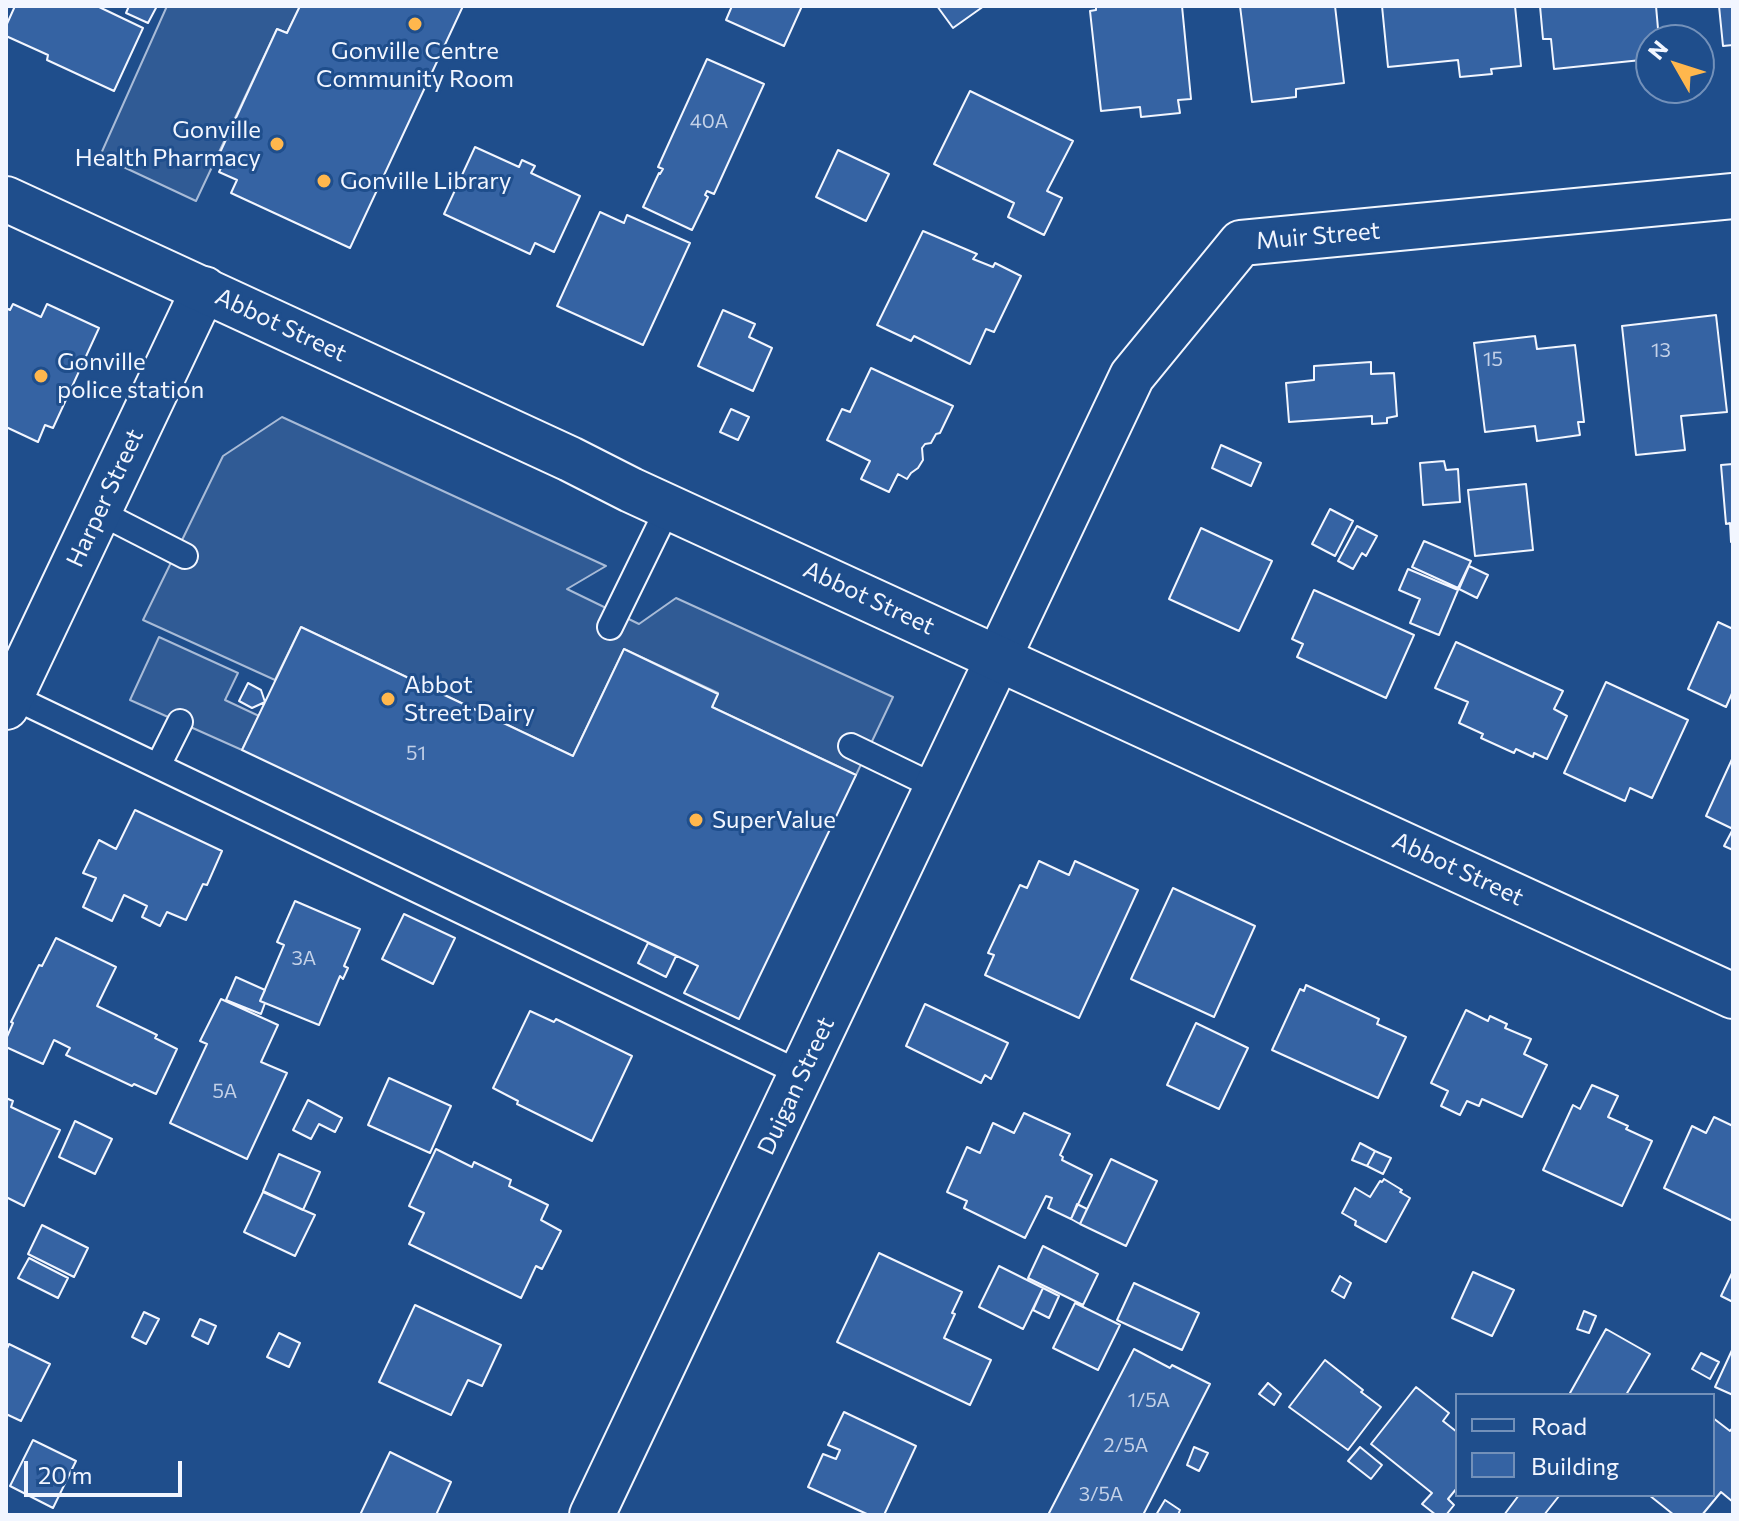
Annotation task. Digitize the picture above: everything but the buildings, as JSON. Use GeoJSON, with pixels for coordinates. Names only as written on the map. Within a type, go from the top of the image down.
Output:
{"type":"FeatureCollection","features":[{"type":"Feature","properties":{"kind":"street","name":"Muir Street"},"geometry":{"type":"LineString","coordinates":[[1000,658],[1132,376],[1241,243],[1733,196]]}},
{"type":"Feature","properties":{"kind":"street","name":"Abbot Street"},"geometry":{"type":"LineString","coordinates":[[6,199],[1733,996]]}},
{"type":"Feature","properties":{"kind":"street","name":"Harper Street"},"geometry":{"type":"LineString","coordinates":[[9,701],[204,289]]}},
{"type":"Feature","properties":{"kind":"street","name":"Duigan Street"},"geometry":{"type":"LineString","coordinates":[[592,1515],[1000,658]]}},
{"type":"Feature","properties":{"kind":"lane"},"geometry":{"type":"LineString","coordinates":[[610,627],[669,506]]}},
{"type":"Feature","properties":{"kind":"lane"},"geometry":{"type":"LineString","coordinates":[[99,512],[185,556]]}},
{"type":"Feature","properties":{"kind":"lane"},"geometry":{"type":"LineString","coordinates":[[9,701],[158,766],[802,1074]]}},
{"type":"Feature","properties":{"kind":"lane"},"geometry":{"type":"LineString","coordinates":[[158,766],[180,722]]}},
{"type":"Feature","properties":{"kind":"lane"},"geometry":{"type":"LineString","coordinates":[[851,746],[938,788]]}},
{"type":"Feature","properties":{"kind":"shaded area"},"geometry":{"type":"Polygon","coordinates":[[[167,6],[300,6],[287,33],[277,29],[196,201],[100,156],[167,6]]]}},
{"type":"Feature","properties":{"kind":"shaded area"},"geometry":{"type":"Polygon","coordinates":[[[282,417],[606,566],[567,589],[639,624],[676,598],[893,697],[856,775],[712,707],[718,693],[624,649],[573,756],[301,627],[275,680],[143,620],[223,456],[282,417]]]}},
{"type":"Feature","properties":{"kind":"shaded area"},"geometry":{"type":"Polygon","coordinates":[[[159,637],[238,673],[225,700],[259,716],[242,750],[130,700],[159,637]]]}},
{"type":"Feature","properties":{"kind":"place","name":"Gonville Centre Community Room"},"geometry":{"type":"Point","coordinates":[415,24]}},
{"type":"Feature","properties":{"kind":"place","name":"Gonville Health Pharmacy"},"geometry":{"type":"Point","coordinates":[277,144]}},
{"type":"Feature","properties":{"kind":"place","name":"Gonville Library"},"geometry":{"type":"Point","coordinates":[324,181]}},
{"type":"Feature","properties":{"kind":"place","name":"Gonville police station"},"geometry":{"type":"Point","coordinates":[41,376]}},
{"type":"Feature","properties":{"kind":"place","name":"Abbot Street Dairy"},"geometry":{"type":"Point","coordinates":[388,699]}},
{"type":"Feature","properties":{"kind":"place","name":"SuperValue"},"geometry":{"type":"Point","coordinates":[696,820]}}]}
